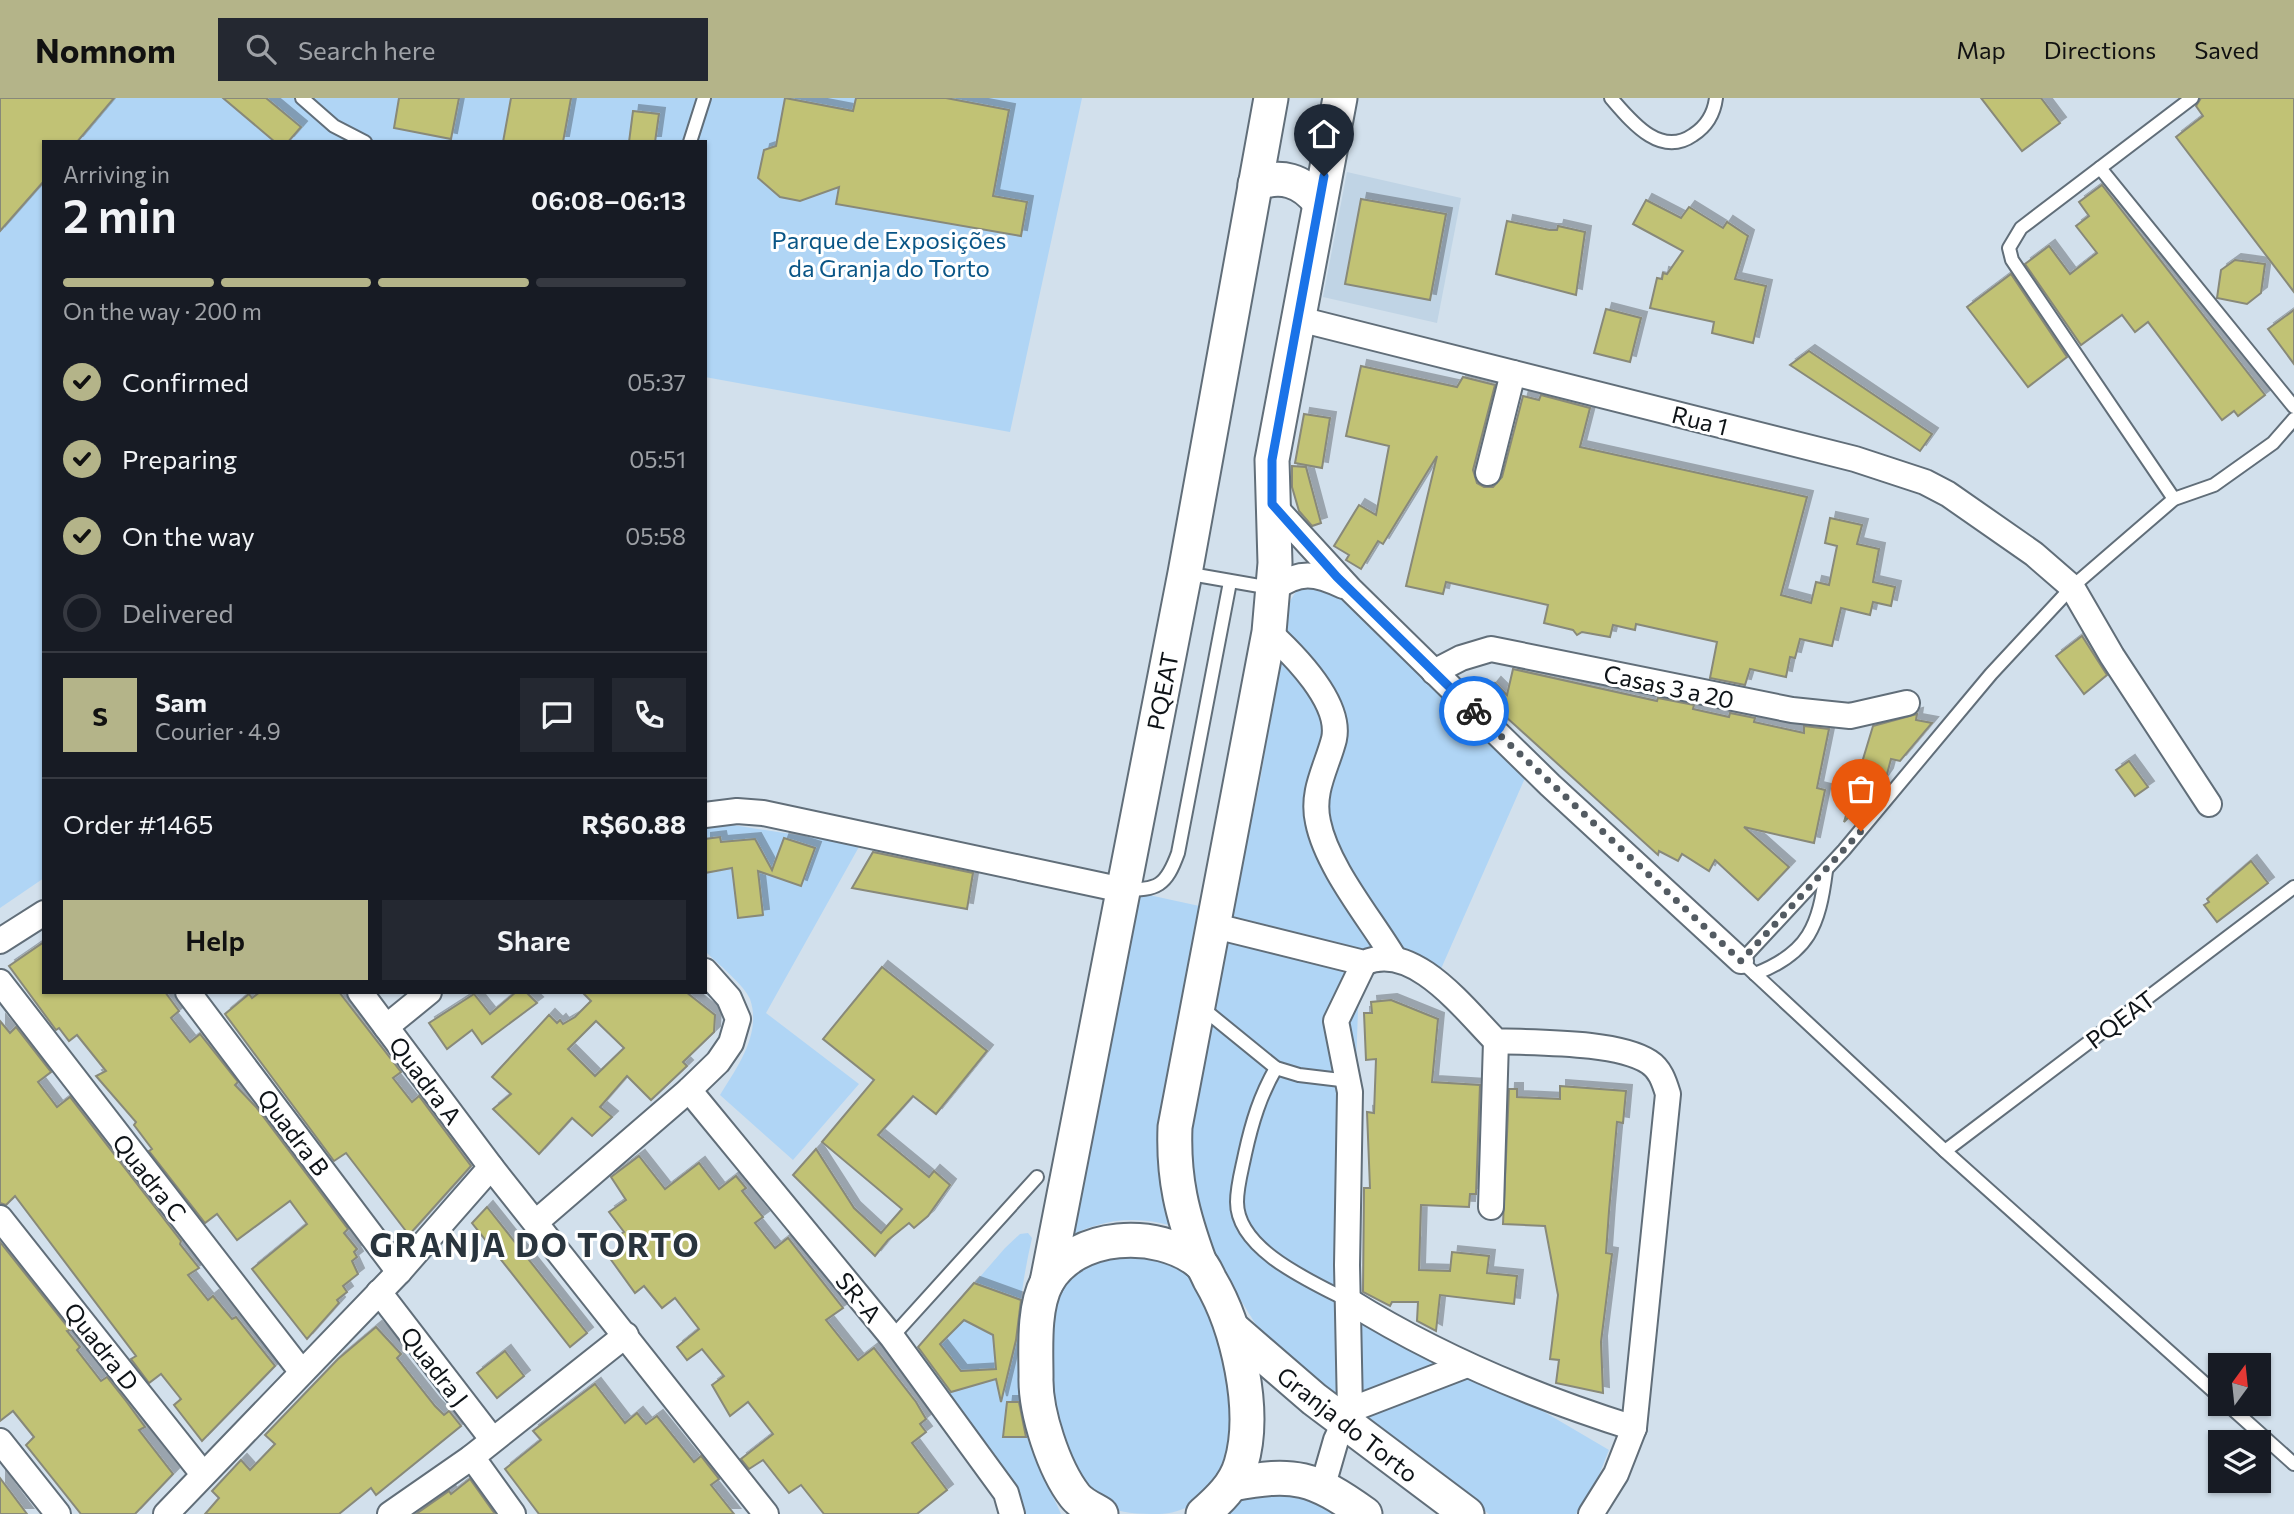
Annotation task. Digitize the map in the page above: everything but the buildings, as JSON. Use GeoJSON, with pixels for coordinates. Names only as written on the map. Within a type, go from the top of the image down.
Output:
{"type":"FeatureCollection","features":[{"type":"Feature","properties":{"kind":"street","name":"PQEAT"},"geometry":{"type":"LineString","coordinates":[[1086,1509],[1058,1469],[1035,1384],[1041,1308],[1185,573],[1271,98]]}},
{"type":"Feature","properties":{"kind":"street"},"geometry":{"type":"LineString","coordinates":[[1203,1514],[1232,1484],[1241,1467],[1247,1430],[1242,1373],[1233,1329],[1221,1298],[1200,1263],[1182,1212],[1174,1158],[1175,1127],[1269,632],[1274,589],[1272,460],[1339,98]]}},
{"type":"Feature","properties":{"kind":"street"},"geometry":{"type":"LineString","coordinates":[[1255,184],[1266,179],[1290,180],[1302,185],[1319,202]]}},
{"type":"Feature","properties":{"kind":"street","name":"Rua 1"},"geometry":{"type":"LineString","coordinates":[[1299,319],[1855,459],[1925,482],[1948,494],[2034,554],[2072,587],[2112,656],[2209,804]]}},
{"type":"Feature","properties":{"kind":"street"},"geometry":{"type":"LineString","coordinates":[[1488,473],[1513,373]]}},
{"type":"Feature","properties":{"kind":"street"},"geometry":{"type":"LineString","coordinates":[[1272,504],[1350,589],[1434,672],[1550,785],[1748,968]]}},
{"type":"Feature","properties":{"kind":"street"},"geometry":{"type":"LineString","coordinates":[[1274,589],[1300,574],[1326,578],[1350,589]]}},
{"type":"Feature","properties":{"kind":"street"},"geometry":{"type":"LineString","coordinates":[[1269,632],[1293,654],[1330,708],[1335,736],[1321,772],[1317,792],[1318,824],[1350,890],[1394,958],[1425,972],[1496,1041],[1598,1047],[1632,1054],[1650,1062],[1664,1078],[1668,1094],[1634,1428],[1616,1474],[1591,1514]]}},
{"type":"Feature","properties":{"kind":"street","name":"Casas 3 a 20"},"geometry":{"type":"LineString","coordinates":[[1434,672],[1461,658],[1490,649],[1792,710],[1850,716],[1907,703]]}},
{"type":"Feature","properties":{"kind":"street"},"geometry":{"type":"LineString","coordinates":[[707,815],[737,811],[764,813],[1123,890]]}},
{"type":"Feature","properties":{"kind":"street"},"geometry":{"type":"LineString","coordinates":[[0,941],[42,914]]}},
{"type":"Feature","properties":{"kind":"street"},"geometry":{"type":"LineString","coordinates":[[1215,926],[1364,963],[1394,958]]}},
{"type":"Feature","properties":{"kind":"street"},"geometry":{"type":"LineString","coordinates":[[1323,1485],[1347,1416],[1349,1082],[1336,1021],[1364,963]]}},
{"type":"Feature","properties":{"kind":"street"},"geometry":{"type":"LineString","coordinates":[[536,1222],[689,1090],[725,1052],[738,1019],[729,998],[707,973]]}},
{"type":"Feature","properties":{"kind":"street","name":"Quadra C"},"geometry":{"type":"LineString","coordinates":[[0,982],[301,1371]]}},
{"type":"Feature","properties":{"kind":"street","name":"Quadra B"},"geometry":{"type":"LineString","coordinates":[[190,994],[399,1272]]}},
{"type":"Feature","properties":{"kind":"street","name":"Quadra A"},"geometry":{"type":"LineString","coordinates":[[361,994],[491,1167]]}},
{"type":"Feature","properties":{"kind":"street"},"geometry":{"type":"LineString","coordinates":[[386,1027],[427,994]]}},
{"type":"Feature","properties":{"kind":"street"},"geometry":{"type":"LineString","coordinates":[[1490,1207],[1496,1041]]}},
{"type":"Feature","properties":{"kind":"street","name":"SR-A"},"geometry":{"type":"LineString","coordinates":[[689,1090],[892,1338],[1006,1493],[1012,1514]]}},
{"type":"Feature","properties":{"kind":"street"},"geometry":{"type":"LineString","coordinates":[[166,1514],[399,1272],[491,1167],[626,1335],[756,1510]]}},
{"type":"Feature","properties":{"kind":"street","name":"Quadra D"},"geometry":{"type":"LineString","coordinates":[[0,1218],[203,1474]]}},
{"type":"Feature","properties":{"kind":"street"},"geometry":{"type":"LineString","coordinates":[[1047,1282],[1080,1253],[1115,1241],[1143,1240],[1166,1245],[1200,1263]]}},
{"type":"Feature","properties":{"kind":"street","name":"Quadra J"},"geometry":{"type":"LineString","coordinates":[[379,1292],[492,1439]]}},
{"type":"Feature","properties":{"kind":"street"},"geometry":{"type":"LineString","coordinates":[[1349,1301],[1398,1330],[1467,1365],[1634,1428]]}},
{"type":"Feature","properties":{"kind":"street","name":"Granja do Torto"},"geometry":{"type":"LineString","coordinates":[[1233,1329],[1347,1416],[1467,1514]]}},
{"type":"Feature","properties":{"kind":"street"},"geometry":{"type":"LineString","coordinates":[[390,1514],[472,1457],[626,1335]]}},
{"type":"Feature","properties":{"kind":"street"},"geometry":{"type":"LineString","coordinates":[[1347,1416],[1467,1365]]}},
{"type":"Feature","properties":{"kind":"street"},"geometry":{"type":"LineString","coordinates":[[0,1441],[58,1514]]}},
{"type":"Feature","properties":{"kind":"street"},"geometry":{"type":"LineString","coordinates":[[472,1457],[513,1514]]}},
{"type":"Feature","properties":{"kind":"street"},"geometry":{"type":"LineString","coordinates":[[1232,1484],[1266,1478],[1297,1478],[1323,1485],[1365,1514]]}},
{"type":"Feature","properties":{"kind":"lane"},"geometry":{"type":"LineString","coordinates":[[302,98],[334,126],[361,140]]}},
{"type":"Feature","properties":{"kind":"lane"},"geometry":{"type":"LineString","coordinates":[[691,140],[705,98]]}},
{"type":"Feature","properties":{"kind":"lane"},"geometry":{"type":"LineString","coordinates":[[1611,98],[1639,129],[1655,139],[1674,143],[1703,128],[1711,116],[1716,98]]}},
{"type":"Feature","properties":{"kind":"lane"},"geometry":{"type":"LineString","coordinates":[[2174,499],[2010,254],[2013,238],[2021,228],[2192,98]]}},
{"type":"Feature","properties":{"kind":"lane"},"geometry":{"type":"LineString","coordinates":[[2100,168],[2294,407]]}},
{"type":"Feature","properties":{"kind":"lane"},"geometry":{"type":"LineString","coordinates":[[1748,968],[1991,674],[2072,587],[2174,499],[2214,485],[2273,443],[2294,419]]}},
{"type":"Feature","properties":{"kind":"lane"},"geometry":{"type":"LineString","coordinates":[[1185,573],[1274,589]]}},
{"type":"Feature","properties":{"kind":"lane"},"geometry":{"type":"LineString","coordinates":[[1123,890],[1155,887],[1164,881],[1175,862],[1230,582]]}},
{"type":"Feature","properties":{"kind":"lane"},"geometry":{"type":"LineString","coordinates":[[1748,968],[1787,959],[1805,942],[1819,912],[1826,871]]}},
{"type":"Feature","properties":{"kind":"lane","name":"PQEAT"},"geometry":{"type":"LineString","coordinates":[[1945,1151],[2294,887]]}},
{"type":"Feature","properties":{"kind":"lane"},"geometry":{"type":"LineString","coordinates":[[1748,968],[1945,1151],[2208,1386]]}},
{"type":"Feature","properties":{"kind":"lane"},"geometry":{"type":"LineString","coordinates":[[1198,1005],[1276,1068],[1299,1075],[1349,1082]]}},
{"type":"Feature","properties":{"kind":"lane"},"geometry":{"type":"LineString","coordinates":[[1276,1068],[1261,1094],[1252,1121],[1238,1189],[1239,1217],[1249,1236],[1272,1256],[1349,1301]]}},
{"type":"Feature","properties":{"kind":"lane"},"geometry":{"type":"LineString","coordinates":[[892,1338],[1037,1177]]}},
{"type":"Feature","properties":{"kind":"lane"},"geometry":{"type":"LineString","coordinates":[[2240,1416],[2294,1464]]}},
{"type":"Feature","properties":{"kind":"shaded area"},"geometry":{"type":"Polygon","coordinates":[[[1347,172],[1461,198],[1437,323],[1323,297],[1347,172]]]}},
{"type":"Feature","properties":{"kind":"green space","name":"Parque de Exposições da Granja do Torto"},"geometry":{"type":"Polygon","coordinates":[[[0,98],[1082,98],[1010,432],[707,377],[707,140],[42,140],[42,879],[0,908],[0,98]]]}},
{"type":"Feature","properties":{"kind":"green space"},"geometry":{"type":"Polygon","coordinates":[[[1302,582],[1329,588],[1525,778],[1433,987],[1417,969],[1370,965],[1358,1009],[1348,1311],[1378,1333],[1519,1397],[1609,1450],[1593,1490],[1576,1514],[1489,1514],[1368,1424],[1266,1341],[1216,1260],[1199,1220],[1184,1123],[1259,787],[1290,601],[1302,582]]]}},
{"type":"Feature","properties":{"kind":"green space"},"geometry":{"type":"Polygon","coordinates":[[[720,823],[860,845],[766,1013],[859,1084],[793,1160],[720,1095],[746,1050],[753,1025],[753,1012],[750,999],[742,988],[707,953],[707,826],[720,823]]]}},
{"type":"Feature","properties":{"kind":"green space"},"geometry":{"type":"Polygon","coordinates":[[[1135,892],[1204,907],[1159,1120],[1161,1183],[1173,1226],[1143,1220],[1115,1221],[1088,1228],[1060,1241],[1135,892]]]}},
{"type":"Feature","properties":{"kind":"green space"},"geometry":{"type":"Polygon","coordinates":[[[1028,1233],[1032,1238],[1019,1317],[1020,1397],[1032,1450],[1061,1514],[1026,1514],[1007,1472],[918,1356],[920,1346],[1005,1248],[1020,1234],[1028,1233]]]}},
{"type":"Feature","properties":{"kind":"green space"},"geometry":{"type":"Polygon","coordinates":[[[1104,1251],[1179,1264],[1202,1298],[1214,1328],[1230,1410],[1230,1451],[1220,1478],[1209,1492],[1194,1504],[1177,1511],[1159,1514],[1122,1512],[1102,1504],[1079,1480],[1064,1448],[1049,1369],[1051,1315],[1059,1290],[1069,1275],[1104,1251]]]}},
{"type":"Feature","properties":{"kind":"green space"},"geometry":{"type":"Polygon","coordinates":[[[1270,1490],[1310,1496],[1333,1514],[1226,1514],[1250,1494],[1270,1490]]]}},
{"type":"Feature","properties":{"kind":"way so far"},"geometry":{"type":"LineString","coordinates":[[1474,711],[1741,961],[1861,831]]}},
{"type":"Feature","properties":{"kind":"district","name":"GRANJA DO TORTO"},"geometry":{"type":"Point","coordinates":[535,1244]}},
{"type":"Feature","properties":{"kind":"route"},"geometry":{"type":"LineString","coordinates":[[1324,176],[1272,460],[1272,504],[1337,577],[1474,711]]}}]}
